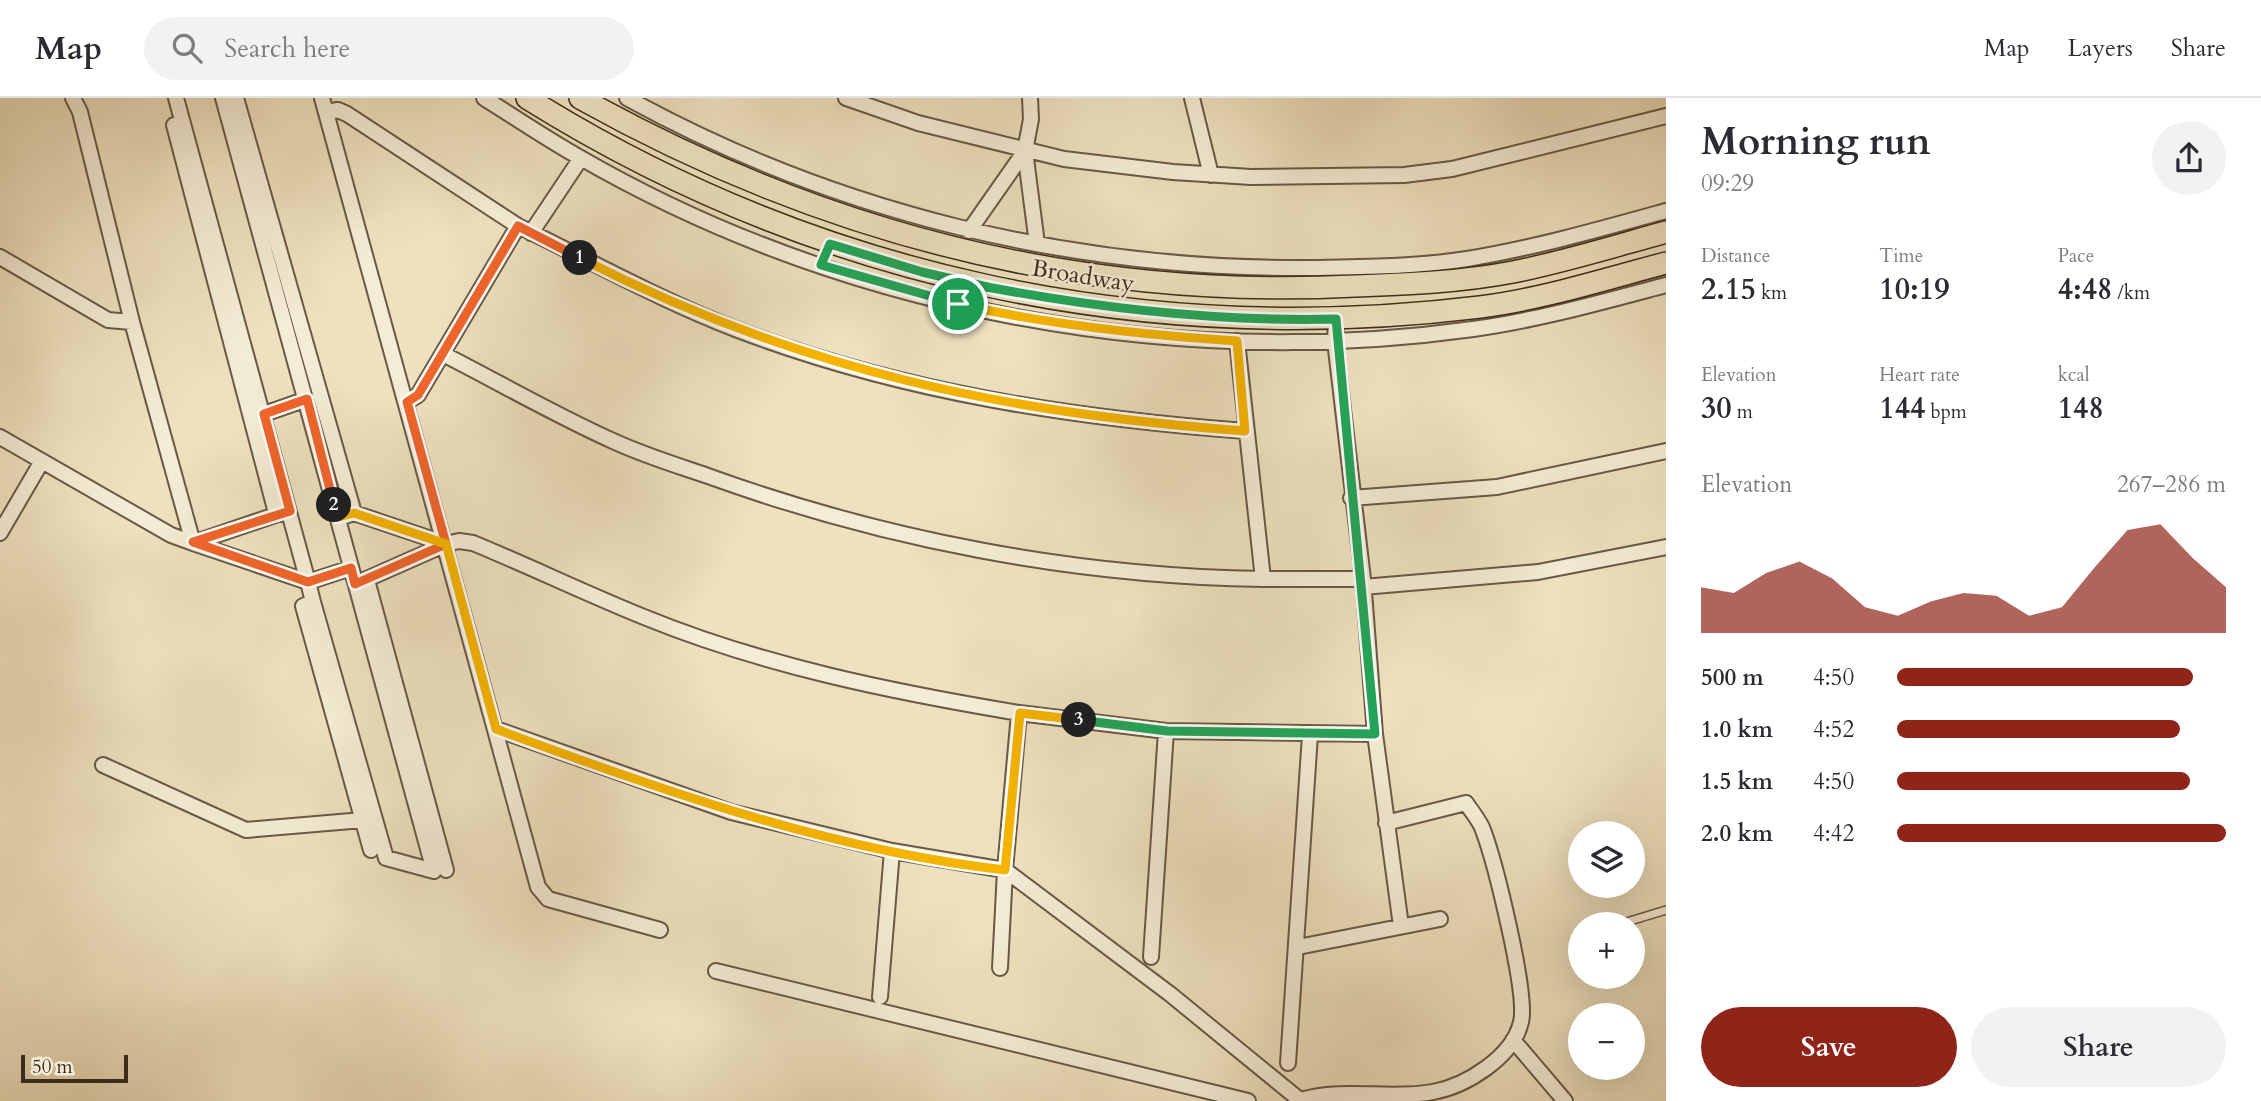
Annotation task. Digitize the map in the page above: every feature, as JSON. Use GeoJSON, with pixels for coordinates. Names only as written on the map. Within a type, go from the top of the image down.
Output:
{"type":"FeatureCollection","features":[{"type":"Feature","properties":{"kind":"main road","name":"Broadway"},"geometry":{"type":"LineString","coordinates":[[527,98],[643,165],[709,196],[830,244],[969,283],[1103,307],[1207,317],[1336,319],[1482,307],[1553,293],[1666,263]]}},
{"type":"Feature","properties":{"kind":"main road","name":"Broadway"},"geometry":{"type":"LineString","coordinates":[[580,98],[727,173],[843,205],[935,244],[1043,268],[1162,273],[1192,287],[1297,289],[1437,282],[1514,271],[1666,232]]}},
{"type":"Feature","properties":{"kind":"street"},"geometry":{"type":"LineString","coordinates":[[73,98],[80,112],[132,323],[193,542]]}},
{"type":"Feature","properties":{"kind":"street"},"geometry":{"type":"LineString","coordinates":[[167,98],[283,512],[308,582],[386,858],[440,870],[361,582],[351,568],[223,98]]}},
{"type":"Feature","properties":{"kind":"street"},"geometry":{"type":"LineString","coordinates":[[176,98],[264,414],[283,512]]}},
{"type":"Feature","properties":{"kind":"street"},"geometry":{"type":"LineString","coordinates":[[236,98],[354,513]]}},
{"type":"Feature","properties":{"kind":"street"},"geometry":{"type":"LineString","coordinates":[[484,98],[581,158],[680,208],[821,265],[901,289],[1007,315],[1115,332],[1237,341],[1335,341],[1472,330],[1532,319],[1666,285]]}},
{"type":"Feature","properties":{"kind":"street"},"geometry":{"type":"LineString","coordinates":[[627,98],[843,205],[1037,244],[1162,273],[1222,267],[1334,267],[1464,259],[1666,211]]}},
{"type":"Feature","properties":{"kind":"street"},"geometry":{"type":"LineString","coordinates":[[846,98],[918,123],[1025,151],[1063,159],[1210,175],[1404,175],[1452,169],[1666,116]]}},
{"type":"Feature","properties":{"kind":"street"},"geometry":{"type":"LineString","coordinates":[[1030,98],[1031,119],[1025,151],[1037,244]]}},
{"type":"Feature","properties":{"kind":"street"},"geometry":{"type":"LineString","coordinates":[[1192,98],[1210,175]]}},
{"type":"Feature","properties":{"kind":"street"},"geometry":{"type":"LineString","coordinates":[[324,105],[347,114],[525,229],[599,268],[736,329],[813,356],[989,401],[1073,415],[1245,431]]}},
{"type":"Feature","properties":{"kind":"street"},"geometry":{"type":"LineString","coordinates":[[324,105],[538,887],[548,899],[660,930]]}},
{"type":"Feature","properties":{"kind":"street"},"geometry":{"type":"LineString","coordinates":[[969,231],[1025,151]]}},
{"type":"Feature","properties":{"kind":"street"},"geometry":{"type":"LineString","coordinates":[[407,402],[418,395],[525,229],[581,158]]}},
{"type":"Feature","properties":{"kind":"street"},"geometry":{"type":"LineString","coordinates":[[821,265],[830,244]]}},
{"type":"Feature","properties":{"kind":"street"},"geometry":{"type":"LineString","coordinates":[[0,257],[108,320],[132,323]]}},
{"type":"Feature","properties":{"kind":"street"},"geometry":{"type":"LineString","coordinates":[[1336,319],[1335,341],[1351,498],[1363,583],[1375,734],[1401,926]]}},
{"type":"Feature","properties":{"kind":"street"},"geometry":{"type":"LineString","coordinates":[[1237,341],[1263,579]]}},
{"type":"Feature","properties":{"kind":"street"},"geometry":{"type":"LineString","coordinates":[[443,354],[615,442],[785,504],[904,534],[1005,555],[1194,578],[1363,583],[1538,572],[1666,547]]}},
{"type":"Feature","properties":{"kind":"street"},"geometry":{"type":"LineString","coordinates":[[264,414],[307,399]]}},
{"type":"Feature","properties":{"kind":"street"},"geometry":{"type":"LineString","coordinates":[[0,437],[171,535],[308,582],[351,568]]}},
{"type":"Feature","properties":{"kind":"street"},"geometry":{"type":"LineString","coordinates":[[1351,498],[1497,487],[1666,451]]}},
{"type":"Feature","properties":{"kind":"street"},"geometry":{"type":"LineString","coordinates":[[0,533],[42,460]]}},
{"type":"Feature","properties":{"kind":"street"},"geometry":{"type":"LineString","coordinates":[[193,542],[283,512]]}},
{"type":"Feature","properties":{"kind":"street"},"geometry":{"type":"LineString","coordinates":[[338,517],[354,513],[446,544]]}},
{"type":"Feature","properties":{"kind":"street"},"geometry":{"type":"LineString","coordinates":[[361,582],[446,544],[458,541],[474,543],[646,618],[778,662],[904,693],[1020,713],[1167,731],[1375,734]]}},
{"type":"Feature","properties":{"kind":"street"},"geometry":{"type":"LineString","coordinates":[[313,602],[303,606],[371,850]]}},
{"type":"Feature","properties":{"kind":"street"},"geometry":{"type":"LineString","coordinates":[[1000,968],[1005,870],[1020,713]]}},
{"type":"Feature","properties":{"kind":"street"},"geometry":{"type":"LineString","coordinates":[[496,729],[731,812],[892,852],[1005,870],[1170,994],[1301,1100],[1320,1094],[1432,1092],[1478,1073],[1513,1040],[1520,1025],[1524,1008],[1508,928],[1483,829],[1466,803],[1385,823]]}},
{"type":"Feature","properties":{"kind":"street"},"geometry":{"type":"LineString","coordinates":[[1151,957],[1167,731]]}},
{"type":"Feature","properties":{"kind":"street"},"geometry":{"type":"LineString","coordinates":[[1288,1063],[1298,947],[1310,735]]}},
{"type":"Feature","properties":{"kind":"street"},"geometry":{"type":"LineString","coordinates":[[103,765],[246,830],[363,820]]}},
{"type":"Feature","properties":{"kind":"street"},"geometry":{"type":"LineString","coordinates":[[880,997],[892,852]]}},
{"type":"Feature","properties":{"kind":"street"},"geometry":{"type":"LineString","coordinates":[[1298,947],[1440,919]]}},
{"type":"Feature","properties":{"kind":"street"},"geometry":{"type":"LineString","coordinates":[[716,971],[1248,1101]]}},
{"type":"Feature","properties":{"kind":"street"},"geometry":{"type":"LineString","coordinates":[[1513,1040],[1565,1101]]}},
{"type":"Feature","properties":{"kind":"lane"},"geometry":{"type":"LineString","coordinates":[[1645,916],[1666,910]]}},
{"type":"Feature","properties":{"kind":"route"},"geometry":{"type":"LineString","coordinates":[[958,304],[821,265],[830,244],[922,272],[969,283],[1103,307],[1207,317],[1336,319],[1335,341],[1351,498],[1363,579],[1375,734],[1167,731],[1020,713],[1005,870],[971,866],[892,852],[731,812],[614,773],[496,729],[449,566],[446,544],[354,513],[338,517],[307,399],[264,414],[290,511],[276,513],[193,542],[308,582],[351,568],[355,584],[446,544],[407,402],[418,395],[518,226],[599,268],[736,329],[813,356],[989,401],[1073,415],[1245,431],[1237,341],[1115,332],[1007,315],[958,304]]}}]}
